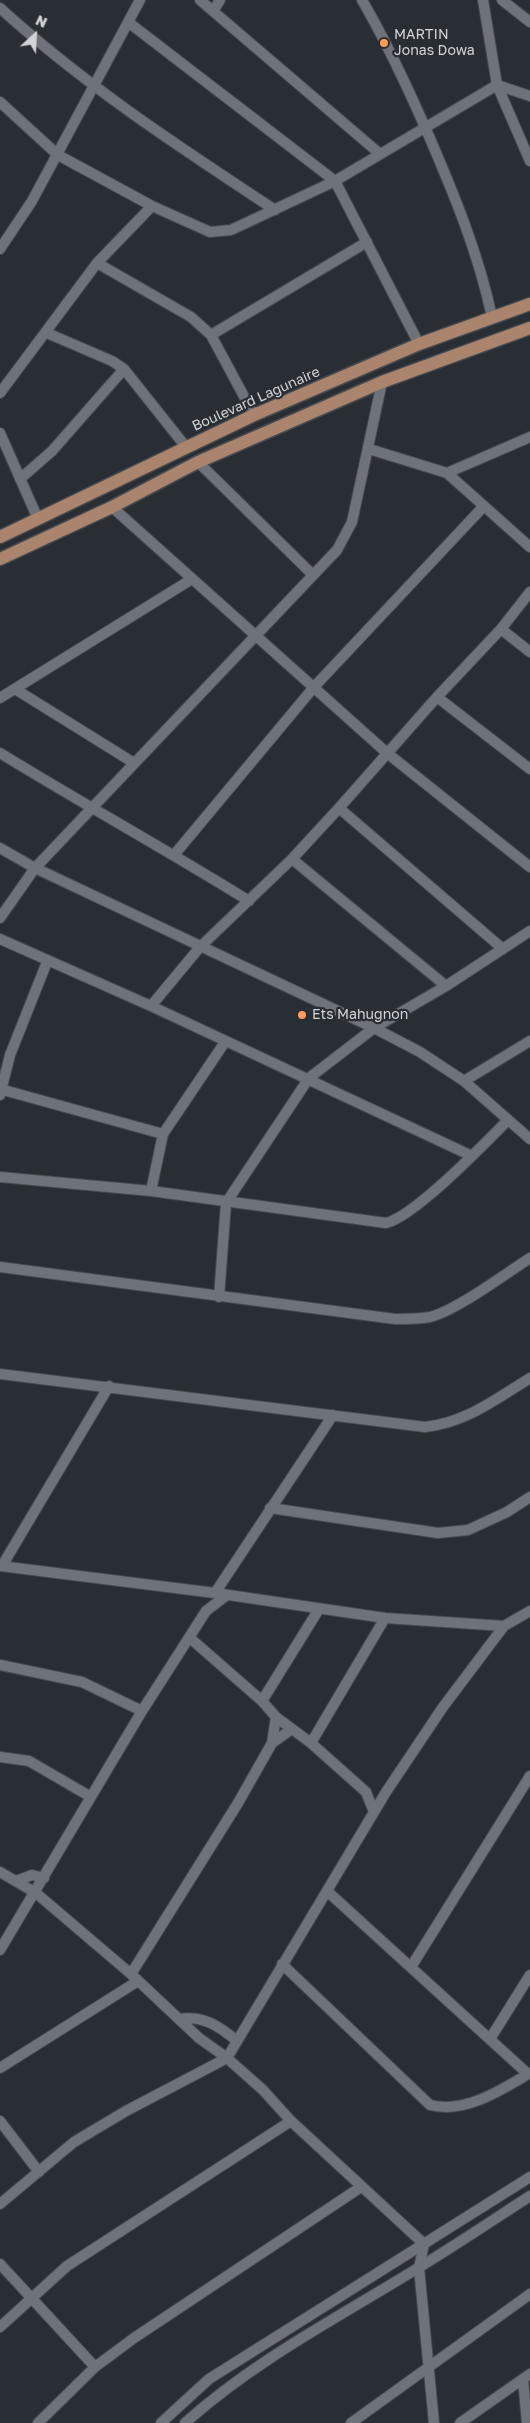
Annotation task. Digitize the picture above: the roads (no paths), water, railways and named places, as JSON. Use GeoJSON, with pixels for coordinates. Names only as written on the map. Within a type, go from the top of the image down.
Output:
{"type":"FeatureCollection","features":[{"type":"Feature","properties":{"kind":"main road","name":"Boulevard Lagunaire"},"geometry":{"type":"LineString","coordinates":[[0,537],[254,415],[419,344],[530,304]]}},
{"type":"Feature","properties":{"kind":"main road"},"geometry":{"type":"LineString","coordinates":[[0,559],[112,507],[198,462],[382,382],[530,328]]}},
{"type":"Feature","properties":{"kind":"street"},"geometry":{"type":"LineString","coordinates":[[0,249],[28,209],[140,0]]}},
{"type":"Feature","properties":{"kind":"street"},"geometry":{"type":"LineString","coordinates":[[200,0],[380,154]]}},
{"type":"Feature","properties":{"kind":"street"},"geometry":{"type":"LineString","coordinates":[[213,11],[220,0]]}},
{"type":"Feature","properties":{"kind":"street"},"geometry":{"type":"LineString","coordinates":[[362,0],[387,44],[469,230],[483,276],[492,317]]}},
{"type":"Feature","properties":{"kind":"street"},"geometry":{"type":"LineString","coordinates":[[483,0],[497,84],[530,161]]}},
{"type":"Feature","properties":{"kind":"street"},"geometry":{"type":"LineString","coordinates":[[502,0],[530,22]]}},
{"type":"Feature","properties":{"kind":"street"},"geometry":{"type":"LineString","coordinates":[[0,8],[94,88],[148,127],[275,210]]}},
{"type":"Feature","properties":{"kind":"street"},"geometry":{"type":"LineString","coordinates":[[128,22],[335,181],[419,344]]}},
{"type":"Feature","properties":{"kind":"street"},"geometry":{"type":"LineString","coordinates":[[0,102],[58,155],[152,206],[210,232],[230,230],[335,181],[497,84]]}},
{"type":"Feature","properties":{"kind":"street"},"geometry":{"type":"LineString","coordinates":[[497,84],[530,96]]}},
{"type":"Feature","properties":{"kind":"street"},"geometry":{"type":"LineString","coordinates":[[0,393],[97,264],[152,206]]}},
{"type":"Feature","properties":{"kind":"street"},"geometry":{"type":"LineString","coordinates":[[211,335],[367,242]]}},
{"type":"Feature","properties":{"kind":"street"},"geometry":{"type":"LineString","coordinates":[[97,264],[191,317],[211,335],[254,415]]}},
{"type":"Feature","properties":{"kind":"street"},"geometry":{"type":"LineString","coordinates":[[47,332],[112,361],[124,369],[186,447]]}},
{"type":"Feature","properties":{"kind":"street"},"geometry":{"type":"LineString","coordinates":[[20,479],[52,451],[124,369]]}},
{"type":"Feature","properties":{"kind":"street"},"geometry":{"type":"LineString","coordinates":[[0,918],[35,868],[337,550],[352,522],[382,382]]}},
{"type":"Feature","properties":{"kind":"street"},"geometry":{"type":"LineString","coordinates":[[0,434],[38,519]]}},
{"type":"Feature","properties":{"kind":"street"},"geometry":{"type":"LineString","coordinates":[[447,473],[530,438]]}},
{"type":"Feature","properties":{"kind":"street"},"geometry":{"type":"LineString","coordinates":[[369,449],[447,473],[530,547]]}},
{"type":"Feature","properties":{"kind":"street"},"geometry":{"type":"LineString","coordinates":[[198,462],[313,575]]}},
{"type":"Feature","properties":{"kind":"street"},"geometry":{"type":"LineString","coordinates":[[174,855],[314,687],[484,506]]}},
{"type":"Feature","properties":{"kind":"street"},"geometry":{"type":"LineString","coordinates":[[112,507],[387,753],[530,867]]}},
{"type":"Feature","properties":{"kind":"street"},"geometry":{"type":"LineString","coordinates":[[0,698],[192,579]]}},
{"type":"Feature","properties":{"kind":"street"},"geometry":{"type":"LineString","coordinates":[[151,1006],[200,947],[292,859],[339,808],[437,697],[501,629],[530,592]]}},
{"type":"Feature","properties":{"kind":"street"},"geometry":{"type":"LineString","coordinates":[[501,629],[530,652]]}},
{"type":"Feature","properties":{"kind":"street"},"geometry":{"type":"LineString","coordinates":[[16,689],[134,763]]}},
{"type":"Feature","properties":{"kind":"street"},"geometry":{"type":"LineString","coordinates":[[437,697],[530,769]]}},
{"type":"Feature","properties":{"kind":"street"},"geometry":{"type":"LineString","coordinates":[[0,753],[91,809],[174,855],[249,902]]}},
{"type":"Feature","properties":{"kind":"street"},"geometry":{"type":"LineString","coordinates":[[339,808],[503,948]]}},
{"type":"Feature","properties":{"kind":"street"},"geometry":{"type":"LineString","coordinates":[[0,848],[35,868],[374,1028],[420,1052],[464,1081],[530,1139]]}},
{"type":"Feature","properties":{"kind":"street"},"geometry":{"type":"LineString","coordinates":[[292,859],[446,986]]}},
{"type":"Feature","properties":{"kind":"street"},"geometry":{"type":"LineString","coordinates":[[219,1296],[226,1203],[309,1078],[374,1028],[446,986],[530,931]]}},
{"type":"Feature","properties":{"kind":"street"},"geometry":{"type":"LineString","coordinates":[[0,939],[47,962],[151,1006],[225,1042],[309,1078],[472,1156]]}},
{"type":"Feature","properties":{"kind":"street"},"geometry":{"type":"LineString","coordinates":[[47,962],[10,1055],[0,1091],[163,1134]]}},
{"type":"Feature","properties":{"kind":"street"},"geometry":{"type":"LineString","coordinates":[[464,1081],[530,1041]]}},
{"type":"Feature","properties":{"kind":"street"},"geometry":{"type":"LineString","coordinates":[[151,1192],[163,1134],[225,1042]]}},
{"type":"Feature","properties":{"kind":"street"},"geometry":{"type":"LineString","coordinates":[[0,1177],[151,1192],[386,1223],[402,1217],[472,1156],[508,1120]]}},
{"type":"Feature","properties":{"kind":"street"},"geometry":{"type":"LineString","coordinates":[[0,1267],[395,1319],[418,1319],[432,1316],[448,1309],[530,1258]]}},
{"type":"Feature","properties":{"kind":"street"},"geometry":{"type":"LineString","coordinates":[[0,1374],[425,1426],[442,1425],[471,1414],[530,1378]]}},
{"type":"Feature","properties":{"kind":"street"},"geometry":{"type":"LineString","coordinates":[[108,1386],[1,1566],[215,1592],[385,1618],[504,1626]]}},
{"type":"Feature","properties":{"kind":"street"},"geometry":{"type":"LineString","coordinates":[[215,1592],[333,1415]]}},
{"type":"Feature","properties":{"kind":"street"},"geometry":{"type":"LineString","coordinates":[[270,1508],[438,1533],[468,1530],[507,1512],[530,1497]]}},
{"type":"Feature","properties":{"kind":"street"},"geometry":{"type":"LineString","coordinates":[[201,1591],[206,1611]]}},
{"type":"Feature","properties":{"kind":"street"},"geometry":{"type":"LineString","coordinates":[[0,1950],[36,1893],[142,1711],[206,1611],[227,1595]]}},
{"type":"Feature","properties":{"kind":"street"},"geometry":{"type":"LineString","coordinates":[[262,1702],[319,1609]]}},
{"type":"Feature","properties":{"kind":"street"},"geometry":{"type":"LineString","coordinates":[[0,2204],[74,2142],[126,2111],[227,2058],[386,1792],[443,1707],[504,1626],[530,1611]]}},
{"type":"Feature","properties":{"kind":"street"},"geometry":{"type":"LineString","coordinates":[[311,1743],[385,1618]]}},
{"type":"Feature","properties":{"kind":"street"},"geometry":{"type":"LineString","coordinates":[[190,1638],[262,1702],[276,1717],[311,1743],[366,1792],[374,1812]]}},
{"type":"Feature","properties":{"kind":"street"},"geometry":{"type":"LineString","coordinates":[[0,1665],[82,1682],[128,1706],[142,1711]]}},
{"type":"Feature","properties":{"kind":"street"},"geometry":{"type":"LineString","coordinates":[[128,1706],[135,1722]]}},
{"type":"Feature","properties":{"kind":"street"},"geometry":{"type":"LineString","coordinates":[[0,2068],[135,1978],[272,1743],[276,1717]]}},
{"type":"Feature","properties":{"kind":"street"},"geometry":{"type":"LineString","coordinates":[[272,1743],[292,1729]]}},
{"type":"Feature","properties":{"kind":"street"},"geometry":{"type":"LineString","coordinates":[[0,1757],[29,1761],[91,1796]]}},
{"type":"Feature","properties":{"kind":"street"},"geometry":{"type":"LineString","coordinates":[[411,1967],[530,1776]]}},
{"type":"Feature","properties":{"kind":"street"},"geometry":{"type":"LineString","coordinates":[[366,1792],[386,1792]]}},
{"type":"Feature","properties":{"kind":"street"},"geometry":{"type":"LineString","coordinates":[[0,1872],[36,1893],[135,1978],[210,2047],[227,2058],[263,2090],[291,2121],[361,2188],[424,2244]]}},
{"type":"Feature","properties":{"kind":"street"},"geometry":{"type":"LineString","coordinates":[[16,1881],[32,1875],[44,1878]]}},
{"type":"Feature","properties":{"kind":"street"},"geometry":{"type":"LineString","coordinates":[[282,1964],[430,2105],[449,2108],[477,2101],[529,2074],[327,1891]]}},
{"type":"Feature","properties":{"kind":"street"},"geometry":{"type":"LineString","coordinates":[[490,2039],[530,1975]]}},
{"type":"Feature","properties":{"kind":"street"},"geometry":{"type":"LineString","coordinates":[[179,2019],[192,2017],[208,2021],[237,2040]]}},
{"type":"Feature","properties":{"kind":"street"},"geometry":{"type":"LineString","coordinates":[[0,2121],[39,2172]]}},
{"type":"Feature","properties":{"kind":"street"},"geometry":{"type":"LineString","coordinates":[[0,2327],[67,2266],[291,2121]]}},
{"type":"Feature","properties":{"kind":"street"},"geometry":{"type":"LineString","coordinates":[[161,2423],[209,2379],[530,2177]]}},
{"type":"Feature","properties":{"kind":"street"},"geometry":{"type":"LineString","coordinates":[[38,2423],[96,2367],[134,2338],[361,2188]]}},
{"type":"Feature","properties":{"kind":"street"},"geometry":{"type":"LineString","coordinates":[[185,2423],[233,2383],[316,2328],[419,2268],[530,2196]]}},
{"type":"Feature","properties":{"kind":"street"},"geometry":{"type":"LineString","coordinates":[[424,2244],[419,2268],[430,2365],[434,2423]]}},
{"type":"Feature","properties":{"kind":"street"},"geometry":{"type":"LineString","coordinates":[[0,2264],[32,2296],[96,2367]]}},
{"type":"Feature","properties":{"kind":"street"},"geometry":{"type":"LineString","coordinates":[[351,2423],[530,2294]]}},
{"type":"Feature","properties":{"kind":"street"},"geometry":{"type":"LineString","coordinates":[[460,2423],[527,2377]]}},
{"type":"Feature","properties":{"kind":"street"},"geometry":{"type":"LineString","coordinates":[[527,2377],[527,2423]]}},
{"type":"Feature","properties":{"kind":"place","name":"MARTIN Jonas Dowa"},"geometry":{"type":"Point","coordinates":[384,43]}},
{"type":"Feature","properties":{"kind":"place","name":"Ets Mahugnon"},"geometry":{"type":"Point","coordinates":[302,1015]}}]}
